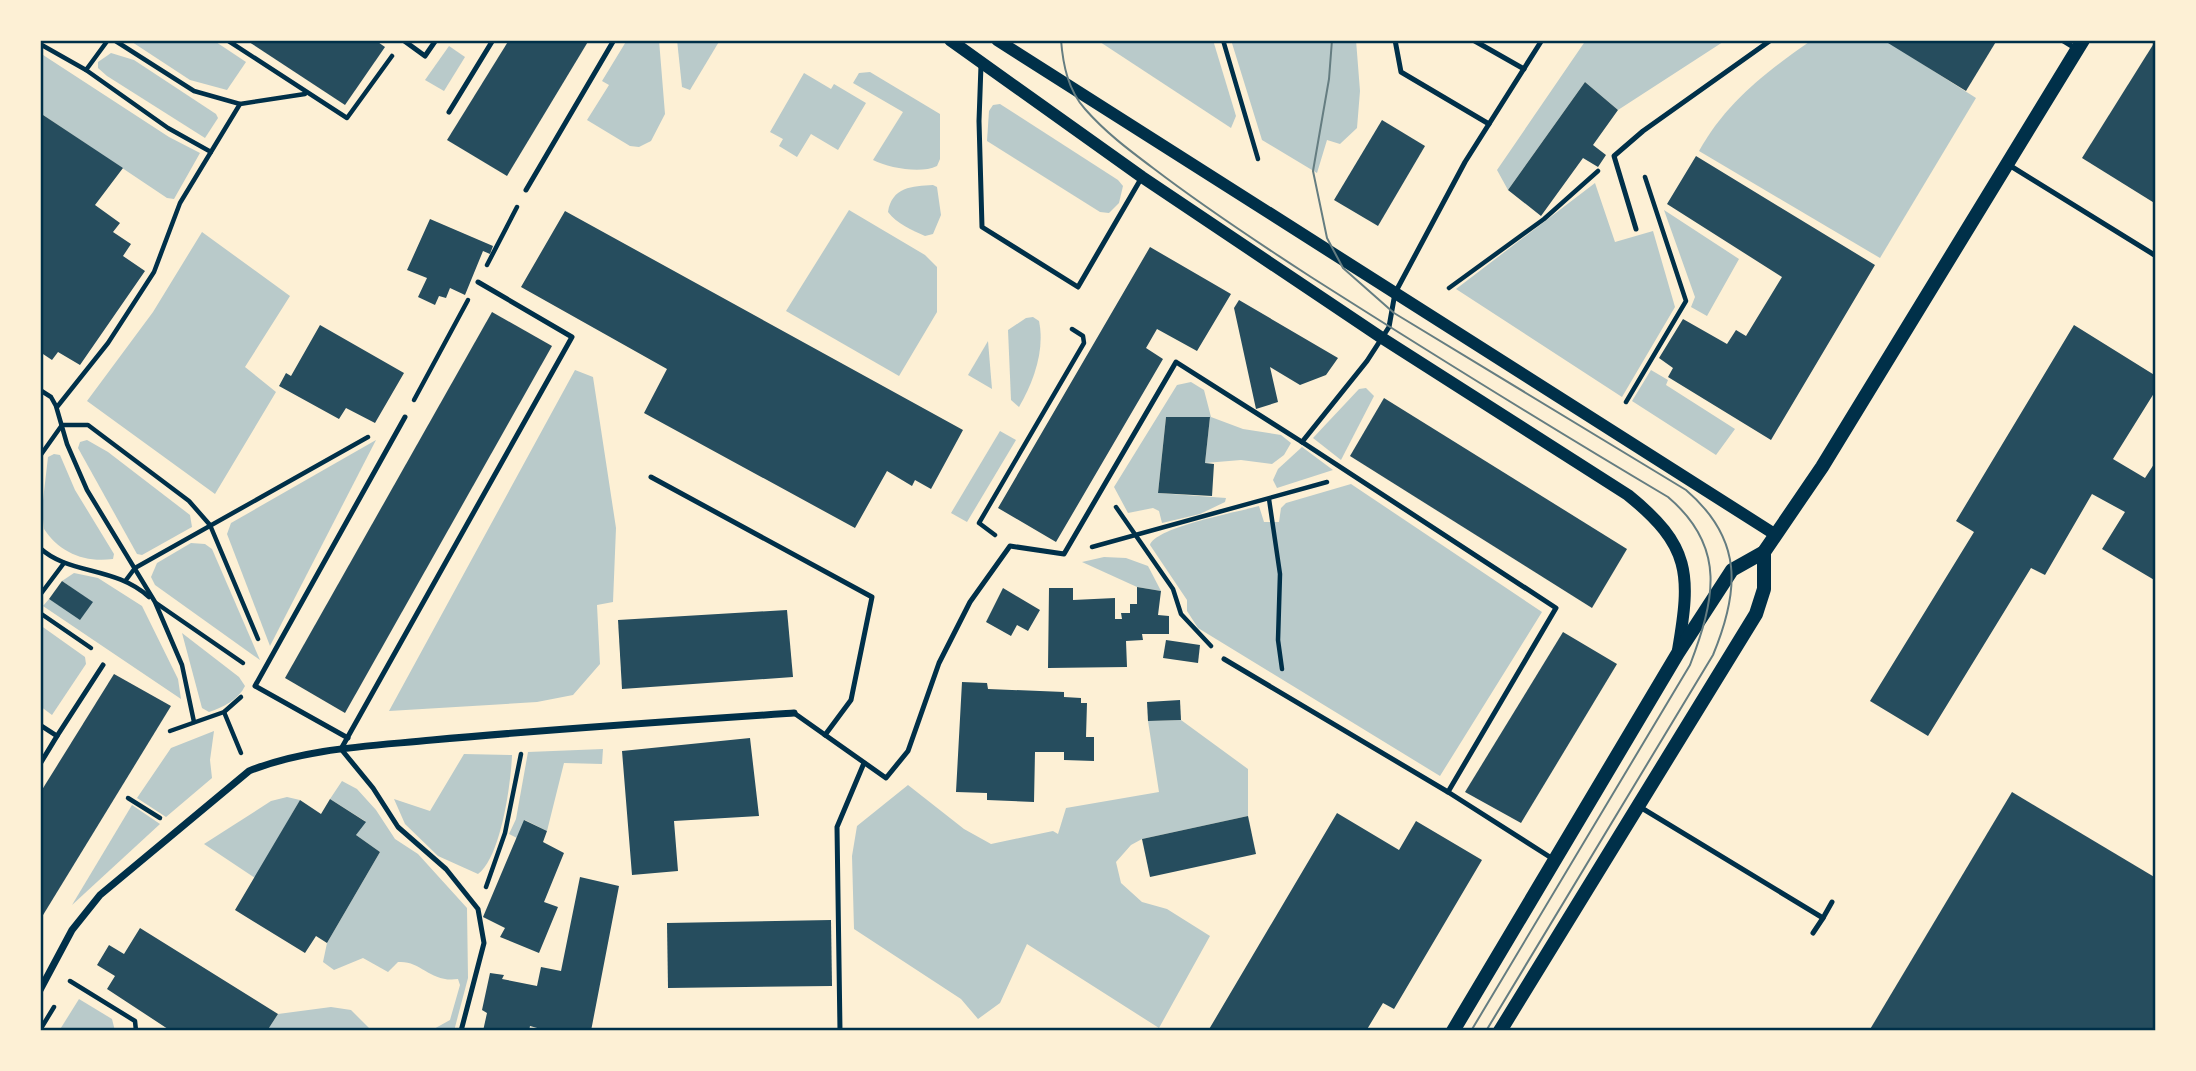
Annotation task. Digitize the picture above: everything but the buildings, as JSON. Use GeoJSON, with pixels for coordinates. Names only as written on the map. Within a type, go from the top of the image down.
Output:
{"type":"FeatureCollection","features":[{"type":"Feature","properties":{"kind":"main road"},"geometry":{"type":"LineString","coordinates":[[1453,1031],[1678,653],[1732,570],[1764,552],[1822,467],[2080,45]]}},
{"type":"Feature","properties":{"kind":"main road"},"geometry":{"type":"LineString","coordinates":[[1500,1031],[1756,614],[1764,589],[1764,552]]}},
{"type":"Feature","properties":{"kind":"street"},"geometry":{"type":"LineString","coordinates":[[950,40],[981,65],[1142,177],[1382,338],[1628,495],[1651,513],[1676,545],[1685,571],[1688,597],[1678,653]]}},
{"type":"Feature","properties":{"kind":"street"},"geometry":{"type":"LineString","coordinates":[[997,40],[1776,535]]}},
{"type":"Feature","properties":{"kind":"street"},"geometry":{"type":"LineString","coordinates":[[40,990],[72,930],[100,895],[249,771],[265,764],[341,749],[522,732],[794,713]]}},
{"type":"Feature","properties":{"kind":"lane"},"geometry":{"type":"LineString","coordinates":[[403,40],[425,56],[436,40]]}},
{"type":"Feature","properties":{"kind":"lane"},"geometry":{"type":"LineString","coordinates":[[449,112],[493,40]]}},
{"type":"Feature","properties":{"kind":"lane"},"geometry":{"type":"LineString","coordinates":[[526,190],[614,40]]}},
{"type":"Feature","properties":{"kind":"lane"},"geometry":{"type":"LineString","coordinates":[[1395,40],[1401,72],[1489,124]]}},
{"type":"Feature","properties":{"kind":"lane"},"geometry":{"type":"LineString","coordinates":[[1473,40],[1524,69]]}},
{"type":"Feature","properties":{"kind":"lane"},"geometry":{"type":"LineString","coordinates":[[1302,442],[1382,338],[1394,313],[1395,293],[1465,162],[1542,40]]}},
{"type":"Feature","properties":{"kind":"lane"},"geometry":{"type":"LineString","coordinates":[[1636,229],[1614,156],[1633,139],[1771,40]]}},
{"type":"Feature","properties":{"kind":"lane"},"geometry":{"type":"LineString","coordinates":[[2062,40],[2080,45]]}},
{"type":"Feature","properties":{"kind":"lane"},"geometry":{"type":"LineString","coordinates":[[981,65],[979,121],[982,227],[1078,287],[1142,177]]}},
{"type":"Feature","properties":{"kind":"lane"},"geometry":{"type":"LineString","coordinates":[[2007,164],[2156,256]]}},
{"type":"Feature","properties":{"kind":"lane"},"geometry":{"type":"LineString","coordinates":[[461,1031],[484,943],[478,909],[446,869],[398,827],[373,788],[341,749],[572,337],[478,282]]}},
{"type":"Feature","properties":{"kind":"lane"},"geometry":{"type":"LineString","coordinates":[[794,713],[886,778],[908,751],[939,663],[970,601],[1010,546],[1064,554],[1176,362],[1556,608],[1448,792]]}},
{"type":"Feature","properties":{"kind":"lane"},"geometry":{"type":"LineString","coordinates":[[348,738],[255,687],[405,416]]}},
{"type":"Feature","properties":{"kind":"lane"},"geometry":{"type":"LineString","coordinates":[[651,477],[872,597],[851,700],[825,735]]}},
{"type":"Feature","properties":{"kind":"lane"},"geometry":{"type":"LineString","coordinates":[[1224,659],[1448,792],[1556,861]]}},
{"type":"Feature","properties":{"kind":"lane"},"geometry":{"type":"LineString","coordinates":[[40,764],[103,665]]}},
{"type":"Feature","properties":{"kind":"lane"},"geometry":{"type":"LineString","coordinates":[[40,725],[57,736]]}},
{"type":"Feature","properties":{"kind":"lane"},"geometry":{"type":"LineString","coordinates":[[840,1031],[837,827],[864,764]]}},
{"type":"Feature","properties":{"kind":"lane"},"geometry":{"type":"LineString","coordinates":[[1637,805],[1823,918]]}},
{"type":"Feature","properties":{"kind":"lane"},"geometry":{"type":"LineString","coordinates":[[1813,933],[1832,902]]}},
{"type":"Feature","properties":{"kind":"path"},"geometry":{"type":"LineString","coordinates":[[86,70],[108,40]]}},
{"type":"Feature","properties":{"kind":"path"},"geometry":{"type":"LineString","coordinates":[[114,40],[194,92],[240,104],[306,93]]}},
{"type":"Feature","properties":{"kind":"path"},"geometry":{"type":"LineString","coordinates":[[227,40],[347,118],[403,40]]}},
{"type":"Feature","properties":{"kind":"path"},"geometry":{"type":"LineString","coordinates":[[1223,40],[1258,159]]}},
{"type":"Feature","properties":{"kind":"path"},"geometry":{"type":"LineString","coordinates":[[40,44],[86,70],[168,128],[211,152]]}},
{"type":"Feature","properties":{"kind":"path"},"geometry":{"type":"LineString","coordinates":[[57,407],[108,342],[154,272],[180,203],[240,104]]}},
{"type":"Feature","properties":{"kind":"path"},"geometry":{"type":"LineString","coordinates":[[1626,402],[1686,301],[1633,139]]}},
{"type":"Feature","properties":{"kind":"path"},"geometry":{"type":"LineString","coordinates":[[1449,288],[1544,219],[1614,156]]}},
{"type":"Feature","properties":{"kind":"path"},"geometry":{"type":"LineString","coordinates":[[126,580],[135,568],[405,416],[526,190]]}},
{"type":"Feature","properties":{"kind":"path"},"geometry":{"type":"LineString","coordinates":[[1010,546],[979,523],[1084,343],[1083,336],[1072,329]]}},
{"type":"Feature","properties":{"kind":"path"},"geometry":{"type":"LineString","coordinates":[[40,390],[51,397],[57,407],[87,490],[155,602],[183,665],[194,722]]}},
{"type":"Feature","properties":{"kind":"path"},"geometry":{"type":"LineString","coordinates":[[40,456],[62,425]]}},
{"type":"Feature","properties":{"kind":"path"},"geometry":{"type":"LineString","coordinates":[[62,425],[88,425],[188,501],[210,525],[267,662]]}},
{"type":"Feature","properties":{"kind":"path"},"geometry":{"type":"LineString","coordinates":[[1064,554],[1351,475]]}},
{"type":"Feature","properties":{"kind":"path"},"geometry":{"type":"LineString","coordinates":[[1103,487],[1173,590],[1181,614],[1224,659]]}},
{"type":"Feature","properties":{"kind":"path"},"geometry":{"type":"LineString","coordinates":[[1269,499],[1280,574],[1278,640],[1286,696]]}},
{"type":"Feature","properties":{"kind":"path"},"geometry":{"type":"LineString","coordinates":[[40,548],[64,563],[94,569],[126,580],[248,666],[255,687],[224,712],[170,731]]}},
{"type":"Feature","properties":{"kind":"path"},"geometry":{"type":"LineString","coordinates":[[40,595],[64,563]]}},
{"type":"Feature","properties":{"kind":"path"},"geometry":{"type":"LineString","coordinates":[[40,612],[101,655],[103,665]]}},
{"type":"Feature","properties":{"kind":"path"},"geometry":{"type":"LineString","coordinates":[[224,712],[249,771]]}},
{"type":"Feature","properties":{"kind":"path"},"geometry":{"type":"LineString","coordinates":[[478,909],[508,819],[521,766],[522,732]]}},
{"type":"Feature","properties":{"kind":"path"},"geometry":{"type":"LineString","coordinates":[[128,798],[178,831]]}},
{"type":"Feature","properties":{"kind":"path"},"geometry":{"type":"LineString","coordinates":[[64,991],[70,981],[135,1021],[136,1031]]}},
{"type":"Feature","properties":{"kind":"path"},"geometry":{"type":"LineString","coordinates":[[40,1030],[58,1001]]}},
{"type":"Feature","properties":{"kind":"shaded area"},"geometry":{"type":"Polygon","coordinates":[[[129,40],[213,40],[246,62],[227,90],[190,80],[129,40]]]}},
{"type":"Feature","properties":{"kind":"shaded area"},"geometry":{"type":"Polygon","coordinates":[[[627,40],[659,40],[665,114],[651,141],[639,147],[630,146],[587,120],[609,85],[602,81],[627,40]]]}},
{"type":"Feature","properties":{"kind":"shaded area"},"geometry":{"type":"Polygon","coordinates":[[[677,40],[720,40],[690,90],[682,87],[677,40]]]}},
{"type":"Feature","properties":{"kind":"shaded area"},"geometry":{"type":"Polygon","coordinates":[[[1097,40],[1213,40],[1236,116],[1231,128],[1097,40]]]}},
{"type":"Feature","properties":{"kind":"shaded area"},"geometry":{"type":"Polygon","coordinates":[[[1231,40],[1356,40],[1360,91],[1357,128],[1340,144],[1327,140],[1317,173],[1262,140],[1231,40]]]}},
{"type":"Feature","properties":{"kind":"shaded area"},"geometry":{"type":"Polygon","coordinates":[[[1586,40],[1726,40],[1618,110],[1585,82],[1508,190],[1497,170],[1586,40]]]}},
{"type":"Feature","properties":{"kind":"shaded area"},"geometry":{"type":"Polygon","coordinates":[[[1812,40],[1885,40],[1976,98],[1880,258],[1699,151],[1722,117],[1749,89],[1812,40]]]}},
{"type":"Feature","properties":{"kind":"shaded area"},"geometry":{"type":"Polygon","coordinates":[[[449,46],[465,57],[444,91],[425,80],[449,46]]]}},
{"type":"Feature","properties":{"kind":"shaded area"},"geometry":{"type":"Polygon","coordinates":[[[40,53],[169,137],[200,153],[174,199],[167,198],[40,113],[40,53]]]}},
{"type":"Feature","properties":{"kind":"shaded area"},"geometry":{"type":"Polygon","coordinates":[[[111,53],[134,60],[216,114],[218,118],[205,138],[98,68],[98,62],[111,53]]]}},
{"type":"Feature","properties":{"kind":"shaded area"},"geometry":{"type":"Polygon","coordinates":[[[870,72],[940,114],[940,159],[937,166],[923,170],[905,169],[873,160],[903,112],[853,83],[859,73],[870,72]]]}},
{"type":"Feature","properties":{"kind":"shaded area"},"geometry":{"type":"Polygon","coordinates":[[[804,73],[831,89],[834,84],[866,103],[838,150],[811,134],[797,157],[779,146],[783,139],[770,132],[804,73]]]}},
{"type":"Feature","properties":{"kind":"shaded area"},"geometry":{"type":"Polygon","coordinates":[[[1000,104],[1118,180],[1123,186],[1119,203],[1109,213],[1100,212],[987,141],[989,111],[993,105],[1000,104]]]}},
{"type":"Feature","properties":{"kind":"shaded area"},"geometry":{"type":"Polygon","coordinates":[[[1595,183],[1615,242],[1653,231],[1675,307],[1622,397],[1456,289],[1595,183]]]}},
{"type":"Feature","properties":{"kind":"shaded area"},"geometry":{"type":"Polygon","coordinates":[[[911,187],[937,187],[941,215],[933,234],[925,236],[900,223],[888,212],[898,193],[911,187]]]}},
{"type":"Feature","properties":{"kind":"shaded area"},"geometry":{"type":"Polygon","coordinates":[[[849,210],[925,255],[937,267],[937,312],[899,376],[786,311],[849,210]]]}},
{"type":"Feature","properties":{"kind":"shaded area"},"geometry":{"type":"Polygon","coordinates":[[[1664,210],[1739,259],[1707,316],[1691,307],[1695,297],[1664,210]]]}},
{"type":"Feature","properties":{"kind":"shaded area"},"geometry":{"type":"Polygon","coordinates":[[[202,232],[290,296],[245,367],[276,392],[215,494],[87,401],[153,312],[202,232]]]}},
{"type":"Feature","properties":{"kind":"shaded area"},"geometry":{"type":"Polygon","coordinates":[[[1033,317],[1039,321],[1041,343],[1034,376],[1019,407],[1011,400],[1008,330],[1026,318],[1033,317]]]}},
{"type":"Feature","properties":{"kind":"shaded area"},"geometry":{"type":"Polygon","coordinates":[[[988,341],[992,389],[968,375],[988,341]]]}},
{"type":"Feature","properties":{"kind":"shaded area"},"geometry":{"type":"Polygon","coordinates":[[[575,370],[593,377],[616,528],[613,602],[597,605],[600,664],[573,695],[537,702],[389,711],[575,370]]]}},
{"type":"Feature","properties":{"kind":"shaded area"},"geometry":{"type":"Polygon","coordinates":[[[1651,370],[1668,380],[1666,385],[1735,429],[1716,455],[1632,401],[1651,370]]]}},
{"type":"Feature","properties":{"kind":"shaded area"},"geometry":{"type":"Polygon","coordinates":[[[1191,382],[1204,390],[1211,417],[1243,429],[1281,435],[1291,443],[1284,455],[1272,464],[1241,460],[1205,463],[1210,417],[1166,417],[1158,493],[1226,498],[1225,502],[1200,514],[1162,523],[1159,511],[1153,508],[1128,513],[1114,487],[1177,385],[1191,382]]]}},
{"type":"Feature","properties":{"kind":"shaded area"},"geometry":{"type":"Polygon","coordinates":[[[1366,388],[1374,396],[1341,460],[1313,438],[1359,389],[1366,388]]]}},
{"type":"Feature","properties":{"kind":"shaded area"},"geometry":{"type":"Polygon","coordinates":[[[1000,431],[1016,440],[967,522],[951,513],[1000,431]]]}},
{"type":"Feature","properties":{"kind":"shaded area"},"geometry":{"type":"Polygon","coordinates":[[[87,440],[108,452],[190,515],[192,527],[142,555],[137,554],[78,448],[80,442],[87,440]]]}},
{"type":"Feature","properties":{"kind":"shaded area"},"geometry":{"type":"Polygon","coordinates":[[[376,440],[270,646],[227,534],[231,523],[376,440]]]}},
{"type":"Feature","properties":{"kind":"shaded area"},"geometry":{"type":"Polygon","coordinates":[[[1302,447],[1333,470],[1277,488],[1273,480],[1278,469],[1302,447]]]}},
{"type":"Feature","properties":{"kind":"shaded area"},"geometry":{"type":"Polygon","coordinates":[[[60,455],[75,490],[114,554],[113,559],[92,559],[73,554],[57,544],[44,529],[42,509],[48,457],[60,455]]]}},
{"type":"Feature","properties":{"kind":"shaded area"},"geometry":{"type":"Polygon","coordinates":[[[1351,484],[1542,612],[1440,776],[1198,628],[1187,611],[1187,600],[1150,545],[1156,538],[1182,526],[1259,506],[1264,522],[1279,522],[1281,508],[1286,503],[1351,484]]]}},
{"type":"Feature","properties":{"kind":"shaded area"},"geometry":{"type":"Polygon","coordinates":[[[191,543],[205,544],[212,549],[260,660],[155,585],[151,577],[157,563],[191,543]]]}},
{"type":"Feature","properties":{"kind":"shaded area"},"geometry":{"type":"Polygon","coordinates":[[[1104,557],[1126,558],[1148,566],[1161,591],[1137,587],[1082,562],[1104,557]]]}},
{"type":"Feature","properties":{"kind":"shaded area"},"geometry":{"type":"Polygon","coordinates":[[[74,573],[98,578],[142,606],[178,679],[181,699],[43,606],[49,599],[80,619],[92,602],[62,581],[74,573]]]}},
{"type":"Feature","properties":{"kind":"shaded area"},"geometry":{"type":"Polygon","coordinates":[[[40,625],[85,657],[86,664],[52,715],[40,706],[40,625]]]}},
{"type":"Feature","properties":{"kind":"shaded area"},"geometry":{"type":"Polygon","coordinates":[[[182,633],[239,677],[245,686],[234,699],[209,712],[202,708],[182,633]]]}},
{"type":"Feature","properties":{"kind":"shaded area"},"geometry":{"type":"Polygon","coordinates":[[[1181,720],[1248,769],[1248,816],[1142,839],[1131,845],[1116,862],[1121,883],[1142,902],[1167,909],[1210,936],[1159,1028],[1027,944],[1000,1003],[978,1019],[961,999],[854,929],[852,856],[857,826],[908,785],[964,829],[991,844],[1053,831],[1058,834],[1066,808],[1159,792],[1148,721],[1181,720]]]}},
{"type":"Feature","properties":{"kind":"shaded area"},"geometry":{"type":"Polygon","coordinates":[[[214,731],[210,760],[212,778],[166,817],[137,798],[171,748],[214,731]]]}},
{"type":"Feature","properties":{"kind":"shaded area"},"geometry":{"type":"Polygon","coordinates":[[[603,749],[602,764],[564,763],[547,831],[525,820],[517,838],[509,834],[516,819],[528,752],[603,749]]]}},
{"type":"Feature","properties":{"kind":"shaded area"},"geometry":{"type":"Polygon","coordinates":[[[464,754],[512,755],[510,783],[499,836],[486,865],[478,874],[438,856],[405,824],[394,799],[430,811],[464,754]]]}},
{"type":"Feature","properties":{"kind":"shaded area"},"geometry":{"type":"Polygon","coordinates":[[[342,781],[357,789],[376,810],[395,839],[418,854],[467,908],[468,978],[454,1031],[432,1030],[450,1020],[460,985],[458,979],[440,978],[406,962],[398,962],[388,972],[363,958],[334,970],[323,962],[327,943],[380,852],[356,835],[365,821],[330,799],[342,781]]]}},
{"type":"Feature","properties":{"kind":"shaded area"},"geometry":{"type":"Polygon","coordinates":[[[287,797],[300,800],[255,878],[204,844],[271,801],[287,797]]]}},
{"type":"Feature","properties":{"kind":"shaded area"},"geometry":{"type":"Polygon","coordinates":[[[132,805],[160,824],[72,905],[132,805]]]}},
{"type":"Feature","properties":{"kind":"shaded area"},"geometry":{"type":"Polygon","coordinates":[[[79,999],[112,1019],[115,1031],[59,1031],[79,999]]]}},
{"type":"Feature","properties":{"kind":"shaded area"},"geometry":{"type":"Polygon","coordinates":[[[331,1007],[351,1010],[372,1031],[267,1031],[278,1014],[331,1007]]]}},
{"type":"Feature","properties":{"kind":"tram line"},"geometry":{"type":"LineString","coordinates":[[1061,40],[1067,77],[1079,102],[1135,154],[1211,210],[1311,277],[1668,497],[1687,516],[1700,536],[1708,556],[1709,597],[1690,665],[1471,1031]]}},
{"type":"Feature","properties":{"kind":"tram line"},"geometry":{"type":"LineString","coordinates":[[1332,40],[1329,79],[1313,171],[1327,238],[1343,268],[1394,313],[1686,490],[1705,508],[1718,527],[1727,547],[1731,566],[1728,609],[1713,655],[1486,1031]]}}]}
